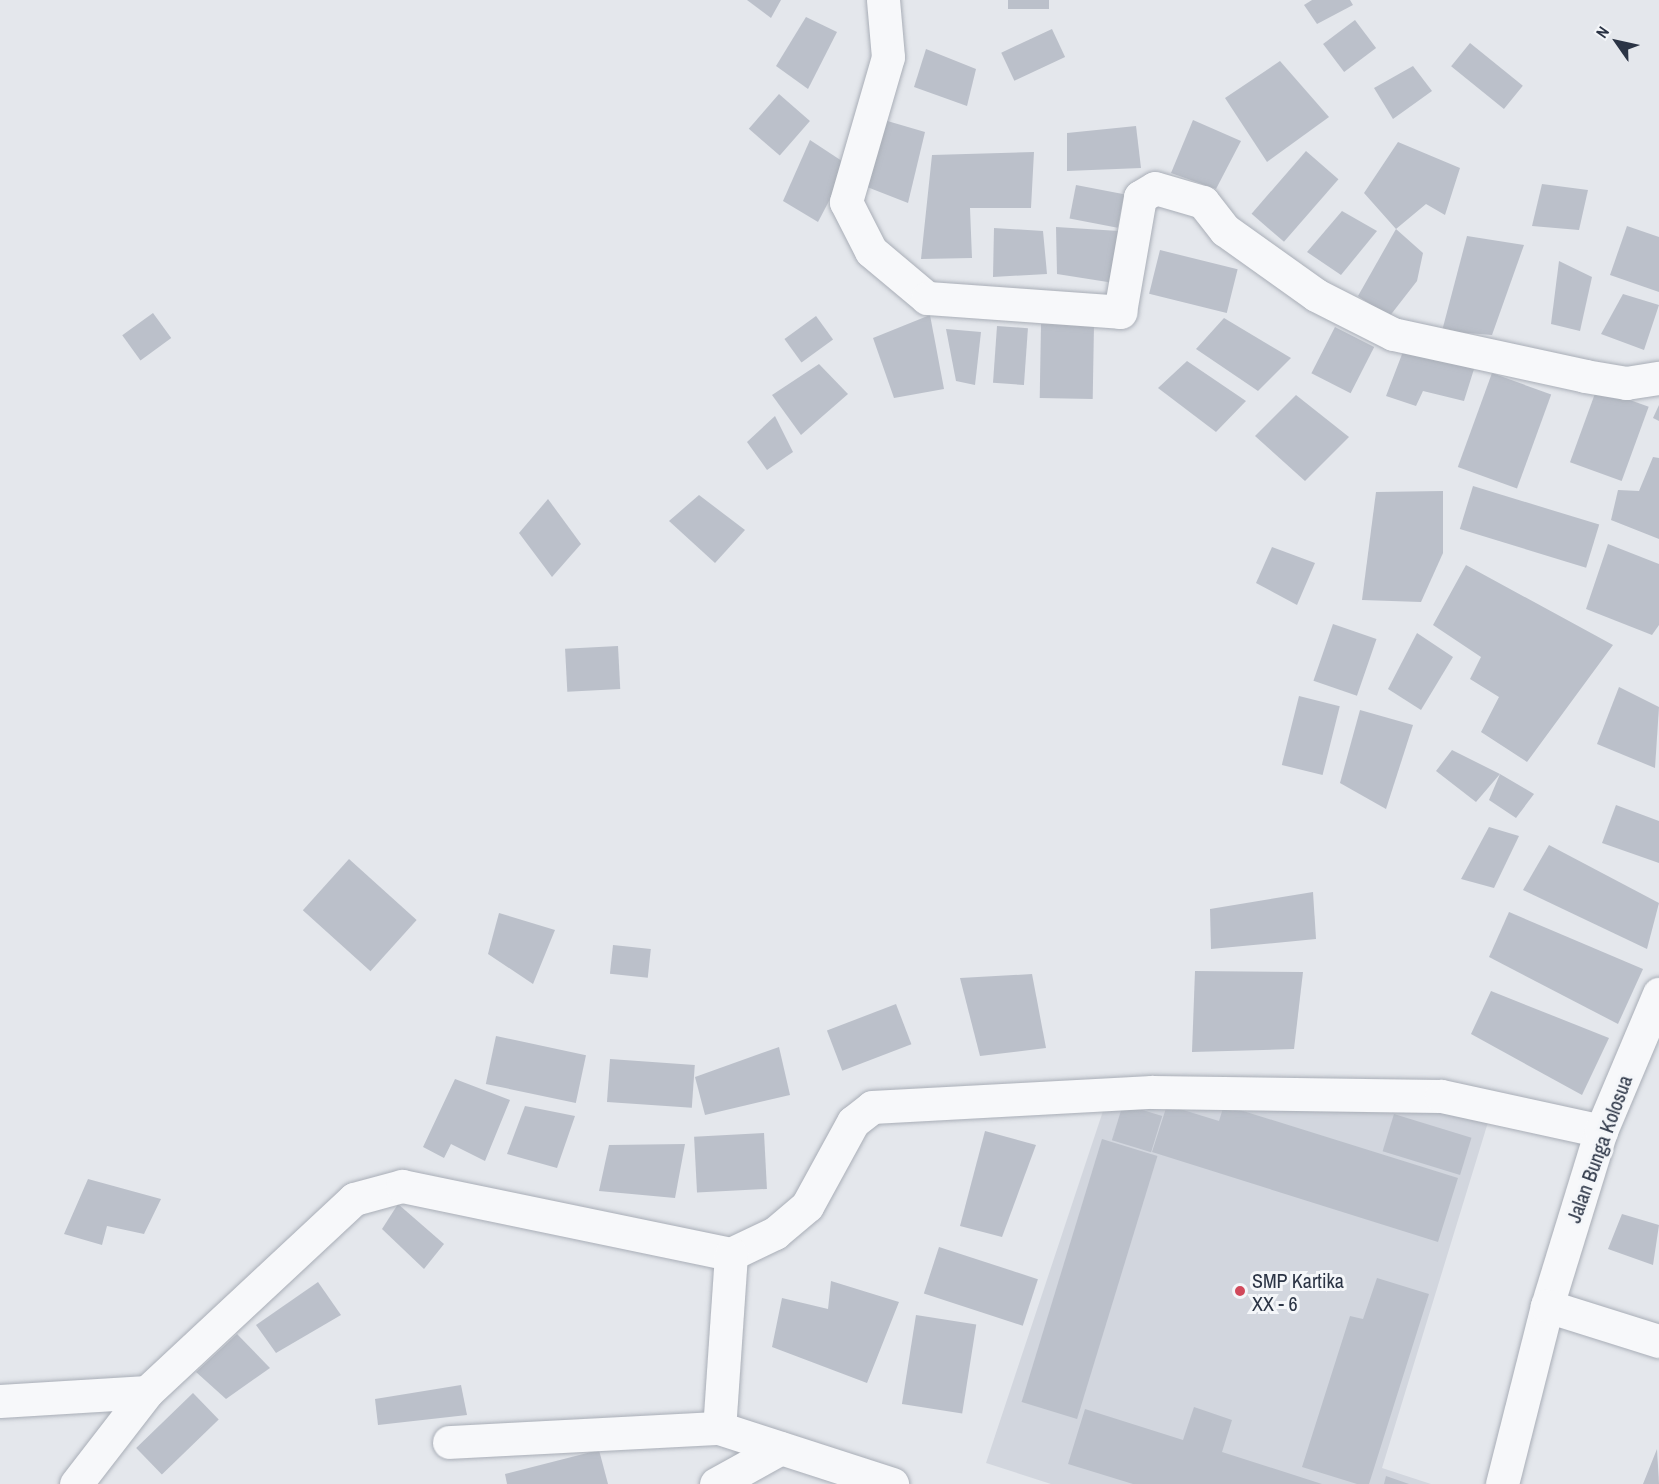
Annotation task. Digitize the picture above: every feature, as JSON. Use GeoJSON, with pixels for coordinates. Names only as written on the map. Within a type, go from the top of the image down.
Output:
{"type":"FeatureCollection","features":[{"type":"Feature","properties":{"kind":"street"},"geometry":{"type":"LineString","coordinates":[[884,0],[888,57],[846,202],[871,251],[927,298],[1120,312],[1140,197],[1155,188],[1203,202],[1225,230],[1316,295],[1393,334],[1585,376],[1626,382],[1659,378]]}},
{"type":"Feature","properties":{"kind":"street","name":"Jalan Bunga Kolosua"},"geometry":{"type":"LineString","coordinates":[[1502,1484],[1547,1306],[1601,1131],[1659,994]]}},
{"type":"Feature","properties":{"kind":"street"},"geometry":{"type":"LineString","coordinates":[[76,1484],[147,1392],[354,1199],[378,1190],[402,1186],[731,1254],[775,1233],[807,1206],[853,1122],[872,1107],[1152,1092],[1441,1096],[1601,1131]]}},
{"type":"Feature","properties":{"kind":"street"},"geometry":{"type":"LineString","coordinates":[[719,1428],[731,1254]]}},
{"type":"Feature","properties":{"kind":"street"},"geometry":{"type":"LineString","coordinates":[[1547,1306],[1659,1341]]}},
{"type":"Feature","properties":{"kind":"street"},"geometry":{"type":"LineString","coordinates":[[0,1401],[147,1392]]}},
{"type":"Feature","properties":{"kind":"street"},"geometry":{"type":"LineString","coordinates":[[450,1442],[719,1428],[892,1484]]}},
{"type":"Feature","properties":{"kind":"street"},"geometry":{"type":"LineString","coordinates":[[716,1484],[781,1449]]}},
{"type":"Feature","properties":{"kind":"shaded area","name":"SMP Kartika XX - 6"},"geometry":{"type":"Polygon","coordinates":[[[1106,1102],[1387,1104],[1489,1119],[1382,1468],[1431,1484],[1051,1484],[986,1463],[1106,1102]]]}},
{"type":"Feature","properties":{"kind":"building"},"geometry":{"type":"Polygon","coordinates":[[[747,0],[781,0],[771,18],[747,0]]]}},
{"type":"Feature","properties":{"kind":"building"},"geometry":{"type":"Polygon","coordinates":[[[1008,0],[1049,0],[1049,9],[1008,9],[1008,0]]]}},
{"type":"Feature","properties":{"kind":"building"},"geometry":{"type":"Polygon","coordinates":[[[1312,0],[1350,0],[1353,5],[1317,24],[1304,5],[1312,0]]]}},
{"type":"Feature","properties":{"kind":"building"},"geometry":{"type":"Polygon","coordinates":[[[806,17],[837,32],[808,89],[776,66],[806,17]]]}},
{"type":"Feature","properties":{"kind":"building"},"geometry":{"type":"Polygon","coordinates":[[[1355,20],[1376,48],[1344,72],[1323,44],[1355,20]]]}},
{"type":"Feature","properties":{"kind":"building"},"geometry":{"type":"Polygon","coordinates":[[[1052,29],[1065,57],[1014,81],[1001,53],[1052,29]]]}},
{"type":"Feature","properties":{"kind":"building"},"geometry":{"type":"Polygon","coordinates":[[[1470,43],[1523,86],[1504,109],[1451,66],[1470,43]]]}},
{"type":"Feature","properties":{"kind":"building"},"geometry":{"type":"Polygon","coordinates":[[[926,49],[976,69],[967,106],[914,87],[926,49]]]}},
{"type":"Feature","properties":{"kind":"building"},"geometry":{"type":"Polygon","coordinates":[[[1280,61],[1329,117],[1267,162],[1225,98],[1280,61]]]}},
{"type":"Feature","properties":{"kind":"building"},"geometry":{"type":"Polygon","coordinates":[[[1413,66],[1432,91],[1393,119],[1374,88],[1413,66]]]}},
{"type":"Feature","properties":{"kind":"building"},"geometry":{"type":"Polygon","coordinates":[[[779,94],[810,121],[780,156],[749,129],[779,94]]]}},
{"type":"Feature","properties":{"kind":"building"},"geometry":{"type":"Polygon","coordinates":[[[884,120],[925,132],[908,203],[862,185],[884,120]]]}},
{"type":"Feature","properties":{"kind":"building"},"geometry":{"type":"Polygon","coordinates":[[[1193,120],[1241,141],[1216,189],[1171,173],[1193,120]]]}},
{"type":"Feature","properties":{"kind":"building"},"geometry":{"type":"Polygon","coordinates":[[[1136,126],[1141,168],[1067,171],[1067,133],[1136,126]]]}},
{"type":"Feature","properties":{"kind":"building"},"geometry":{"type":"Polygon","coordinates":[[[810,140],[848,165],[818,222],[783,201],[810,140]]]}},
{"type":"Feature","properties":{"kind":"building"},"geometry":{"type":"Polygon","coordinates":[[[1398,142],[1460,168],[1445,215],[1426,204],[1396,229],[1364,193],[1398,142]]]}},
{"type":"Feature","properties":{"kind":"building"},"geometry":{"type":"Polygon","coordinates":[[[1306,151],[1338,179],[1284,242],[1252,214],[1306,151]]]}},
{"type":"Feature","properties":{"kind":"building"},"geometry":{"type":"Polygon","coordinates":[[[1034,152],[1031,208],[970,208],[972,258],[921,259],[932,155],[1034,152]]]}},
{"type":"Feature","properties":{"kind":"building"},"geometry":{"type":"Polygon","coordinates":[[[1542,184],[1588,190],[1579,230],[1532,226],[1542,184]]]}},
{"type":"Feature","properties":{"kind":"building"},"geometry":{"type":"Polygon","coordinates":[[[1076,185],[1124,194],[1118,228],[1070,218],[1076,185]]]}},
{"type":"Feature","properties":{"kind":"building"},"geometry":{"type":"Polygon","coordinates":[[[1342,211],[1377,231],[1341,275],[1307,252],[1342,211]]]}},
{"type":"Feature","properties":{"kind":"building"},"geometry":{"type":"Polygon","coordinates":[[[1627,226],[1659,237],[1659,292],[1610,275],[1627,226]]]}},
{"type":"Feature","properties":{"kind":"building"},"geometry":{"type":"Polygon","coordinates":[[[1056,227],[1119,231],[1114,283],[1057,274],[1056,227]]]}},
{"type":"Feature","properties":{"kind":"building"},"geometry":{"type":"Polygon","coordinates":[[[994,228],[1043,231],[1047,274],[993,277],[994,228]]]}},
{"type":"Feature","properties":{"kind":"building"},"geometry":{"type":"Polygon","coordinates":[[[1396,229],[1423,253],[1417,281],[1389,317],[1358,296],[1396,229]]]}},
{"type":"Feature","properties":{"kind":"building"},"geometry":{"type":"Polygon","coordinates":[[[1467,236],[1524,245],[1492,335],[1442,331],[1467,236]]]}},
{"type":"Feature","properties":{"kind":"building"},"geometry":{"type":"Polygon","coordinates":[[[1160,250],[1238,269],[1227,313],[1149,294],[1160,250]]]}},
{"type":"Feature","properties":{"kind":"building"},"geometry":{"type":"Polygon","coordinates":[[[1559,261],[1592,277],[1580,331],[1551,324],[1559,261]]]}},
{"type":"Feature","properties":{"kind":"building"},"geometry":{"type":"Polygon","coordinates":[[[1623,294],[1659,305],[1644,350],[1601,334],[1623,294]]]}},
{"type":"Feature","properties":{"kind":"building"},"geometry":{"type":"Polygon","coordinates":[[[153,313],[171,338],[140,360],[122,335],[153,313]]]}},
{"type":"Feature","properties":{"kind":"building"},"geometry":{"type":"Polygon","coordinates":[[[930,315],[944,389],[894,398],[873,338],[930,315]]]}},
{"type":"Feature","properties":{"kind":"building"},"geometry":{"type":"Polygon","coordinates":[[[816,316],[833,339],[801,362],[784,339],[816,316]]]}},
{"type":"Feature","properties":{"kind":"building"},"geometry":{"type":"Polygon","coordinates":[[[1224,318],[1291,358],[1258,391],[1196,349],[1224,318]]]}},
{"type":"Feature","properties":{"kind":"building"},"geometry":{"type":"Polygon","coordinates":[[[1041,324],[1094,325],[1093,399],[1040,398],[1041,324]]]}},
{"type":"Feature","properties":{"kind":"building"},"geometry":{"type":"Polygon","coordinates":[[[997,326],[1028,328],[1024,385],[993,383],[997,326]]]}},
{"type":"Feature","properties":{"kind":"building"},"geometry":{"type":"Polygon","coordinates":[[[1335,327],[1374,347],[1351,393],[1311,373],[1335,327]]]}},
{"type":"Feature","properties":{"kind":"building"},"geometry":{"type":"Polygon","coordinates":[[[946,329],[981,332],[975,385],[956,381],[946,329]]]}},
{"type":"Feature","properties":{"kind":"building"},"geometry":{"type":"Polygon","coordinates":[[[1404,349],[1474,369],[1464,401],[1423,391],[1416,406],[1386,396],[1404,349]]]}},
{"type":"Feature","properties":{"kind":"building"},"geometry":{"type":"Polygon","coordinates":[[[1187,361],[1246,401],[1216,432],[1158,388],[1187,361]]]}},
{"type":"Feature","properties":{"kind":"building"},"geometry":{"type":"Polygon","coordinates":[[[819,364],[848,394],[801,435],[772,395],[819,364]]]}},
{"type":"Feature","properties":{"kind":"building"},"geometry":{"type":"Polygon","coordinates":[[[1492,373],[1551,395],[1517,489],[1458,467],[1492,373]]]}},
{"type":"Feature","properties":{"kind":"building"},"geometry":{"type":"Polygon","coordinates":[[[1597,388],[1649,407],[1622,481],[1570,462],[1597,388]]]}},
{"type":"Feature","properties":{"kind":"building"},"geometry":{"type":"Polygon","coordinates":[[[1296,395],[1349,437],[1305,481],[1255,436],[1296,395]]]}},
{"type":"Feature","properties":{"kind":"building"},"geometry":{"type":"Polygon","coordinates":[[[1659,405],[1659,421],[1653,418],[1659,405]]]}},
{"type":"Feature","properties":{"kind":"building"},"geometry":{"type":"Polygon","coordinates":[[[775,416],[793,452],[767,470],[747,442],[775,416]]]}},
{"type":"Feature","properties":{"kind":"building"},"geometry":{"type":"Polygon","coordinates":[[[1653,457],[1659,458],[1659,539],[1611,520],[1618,490],[1639,491],[1653,457]]]}},
{"type":"Feature","properties":{"kind":"building"},"geometry":{"type":"Polygon","coordinates":[[[1473,486],[1599,525],[1586,568],[1460,529],[1473,486]]]}},
{"type":"Feature","properties":{"kind":"building"},"geometry":{"type":"Polygon","coordinates":[[[1443,491],[1443,553],[1421,602],[1362,600],[1376,492],[1443,491]]]}},
{"type":"Feature","properties":{"kind":"building"},"geometry":{"type":"Polygon","coordinates":[[[699,495],[745,530],[715,563],[669,521],[699,495]]]}},
{"type":"Feature","properties":{"kind":"building"},"geometry":{"type":"Polygon","coordinates":[[[548,499],[581,544],[552,577],[519,533],[548,499]]]}},
{"type":"Feature","properties":{"kind":"building"},"geometry":{"type":"Polygon","coordinates":[[[1608,544],[1659,564],[1659,625],[1652,635],[1586,609],[1608,544]]]}},
{"type":"Feature","properties":{"kind":"building"},"geometry":{"type":"Polygon","coordinates":[[[1272,547],[1315,563],[1297,605],[1256,583],[1272,547]]]}},
{"type":"Feature","properties":{"kind":"building"},"geometry":{"type":"Polygon","coordinates":[[[1466,565],[1613,645],[1527,762],[1481,732],[1499,697],[1470,679],[1481,657],[1433,625],[1466,565]]]}},
{"type":"Feature","properties":{"kind":"building"},"geometry":{"type":"Polygon","coordinates":[[[1333,624],[1376,639],[1357,696],[1313,681],[1333,624]]]}},
{"type":"Feature","properties":{"kind":"building"},"geometry":{"type":"Polygon","coordinates":[[[1417,633],[1453,657],[1421,710],[1388,689],[1417,633]]]}},
{"type":"Feature","properties":{"kind":"building"},"geometry":{"type":"Polygon","coordinates":[[[618,646],[620,689],[567,692],[565,649],[618,646]]]}},
{"type":"Feature","properties":{"kind":"building"},"geometry":{"type":"Polygon","coordinates":[[[1619,687],[1659,707],[1655,768],[1597,744],[1619,687]]]}},
{"type":"Feature","properties":{"kind":"building"},"geometry":{"type":"Polygon","coordinates":[[[1299,696],[1340,706],[1323,775],[1282,765],[1299,696]]]}},
{"type":"Feature","properties":{"kind":"building"},"geometry":{"type":"Polygon","coordinates":[[[1360,710],[1413,725],[1386,809],[1340,783],[1360,710]]]}},
{"type":"Feature","properties":{"kind":"building"},"geometry":{"type":"Polygon","coordinates":[[[1452,750],[1500,774],[1476,802],[1436,771],[1452,750]]]}},
{"type":"Feature","properties":{"kind":"building"},"geometry":{"type":"Polygon","coordinates":[[[1500,774],[1534,794],[1516,818],[1489,800],[1500,774]]]}},
{"type":"Feature","properties":{"kind":"building"},"geometry":{"type":"Polygon","coordinates":[[[1616,805],[1659,821],[1659,863],[1602,843],[1616,805]]]}},
{"type":"Feature","properties":{"kind":"building"},"geometry":{"type":"Polygon","coordinates":[[[1489,827],[1519,836],[1494,888],[1461,879],[1489,827]]]}},
{"type":"Feature","properties":{"kind":"building"},"geometry":{"type":"Polygon","coordinates":[[[1549,845],[1659,903],[1647,949],[1523,890],[1549,845]]]}},
{"type":"Feature","properties":{"kind":"building"},"geometry":{"type":"Polygon","coordinates":[[[349,859],[417,920],[370,971],[303,910],[349,859]]]}},
{"type":"Feature","properties":{"kind":"building"},"geometry":{"type":"Polygon","coordinates":[[[1313,892],[1316,939],[1211,949],[1210,909],[1313,892]]]}},
{"type":"Feature","properties":{"kind":"building"},"geometry":{"type":"Polygon","coordinates":[[[1509,912],[1643,969],[1618,1024],[1489,957],[1509,912]]]}},
{"type":"Feature","properties":{"kind":"building"},"geometry":{"type":"Polygon","coordinates":[[[499,913],[555,930],[533,984],[488,954],[499,913]]]}},
{"type":"Feature","properties":{"kind":"building"},"geometry":{"type":"Polygon","coordinates":[[[613,945],[651,949],[648,978],[610,974],[613,945]]]}},
{"type":"Feature","properties":{"kind":"building"},"geometry":{"type":"Polygon","coordinates":[[[1195,971],[1303,972],[1294,1049],[1192,1052],[1195,971]]]}},
{"type":"Feature","properties":{"kind":"building"},"geometry":{"type":"Polygon","coordinates":[[[1032,974],[1046,1048],[980,1056],[960,978],[1032,974]]]}},
{"type":"Feature","properties":{"kind":"building"},"geometry":{"type":"Polygon","coordinates":[[[1491,991],[1609,1038],[1582,1095],[1471,1034],[1491,991]]]}},
{"type":"Feature","properties":{"kind":"building"},"geometry":{"type":"Polygon","coordinates":[[[896,1004],[911,1044],[842,1071],[827,1031],[896,1004]]]}},
{"type":"Feature","properties":{"kind":"building"},"geometry":{"type":"Polygon","coordinates":[[[496,1036],[586,1055],[576,1103],[486,1084],[496,1036]]]}},
{"type":"Feature","properties":{"kind":"building"},"geometry":{"type":"Polygon","coordinates":[[[779,1047],[790,1095],[705,1115],[695,1077],[779,1047]]]}},
{"type":"Feature","properties":{"kind":"building"},"geometry":{"type":"Polygon","coordinates":[[[610,1059],[695,1065],[692,1108],[607,1102],[610,1059]]]}},
{"type":"Feature","properties":{"kind":"building"},"geometry":{"type":"Polygon","coordinates":[[[455,1079],[510,1100],[485,1161],[451,1144],[444,1158],[423,1147],[455,1079]]]}},
{"type":"Feature","properties":{"kind":"building"},"geometry":{"type":"Polygon","coordinates":[[[1123,1104],[1162,1116],[1151,1152],[1112,1140],[1123,1104]]]}},
{"type":"Feature","properties":{"kind":"building"},"geometry":{"type":"Polygon","coordinates":[[[1167,1105],[1219,1121],[1224,1105],[1458,1178],[1438,1242],[1152,1152],[1167,1105]]]}},
{"type":"Feature","properties":{"kind":"building"},"geometry":{"type":"Polygon","coordinates":[[[525,1106],[575,1116],[557,1168],[507,1154],[525,1106]]]}},
{"type":"Feature","properties":{"kind":"building"},"geometry":{"type":"Polygon","coordinates":[[[1394,1114],[1471,1138],[1460,1175],[1383,1151],[1394,1114]]]}},
{"type":"Feature","properties":{"kind":"building"},"geometry":{"type":"Polygon","coordinates":[[[985,1131],[1036,1145],[1002,1237],[960,1226],[985,1131]]]}},
{"type":"Feature","properties":{"kind":"building"},"geometry":{"type":"Polygon","coordinates":[[[764,1133],[767,1189],[697,1193],[694,1137],[764,1133]]]}},
{"type":"Feature","properties":{"kind":"building"},"geometry":{"type":"Polygon","coordinates":[[[1102,1139],[1157,1156],[1077,1419],[1022,1402],[1102,1139]]]}},
{"type":"Feature","properties":{"kind":"building"},"geometry":{"type":"Polygon","coordinates":[[[685,1144],[675,1198],[599,1191],[609,1145],[685,1144]]]}},
{"type":"Feature","properties":{"kind":"building"},"geometry":{"type":"Polygon","coordinates":[[[88,1179],[161,1199],[144,1234],[107,1226],[102,1245],[64,1234],[88,1179]]]}},
{"type":"Feature","properties":{"kind":"building"},"geometry":{"type":"Polygon","coordinates":[[[398,1204],[444,1244],[424,1269],[382,1229],[398,1204]]]}},
{"type":"Feature","properties":{"kind":"building"},"geometry":{"type":"Polygon","coordinates":[[[1622,1214],[1659,1225],[1653,1265],[1608,1249],[1622,1214]]]}},
{"type":"Feature","properties":{"kind":"building"},"geometry":{"type":"Polygon","coordinates":[[[939,1247],[1038,1279],[1023,1326],[924,1294],[939,1247]]]}},
{"type":"Feature","properties":{"kind":"building"},"geometry":{"type":"Polygon","coordinates":[[[1377,1278],[1429,1294],[1369,1484],[1357,1484],[1302,1467],[1350,1316],[1363,1319],[1377,1278]]]}},
{"type":"Feature","properties":{"kind":"building"},"geometry":{"type":"Polygon","coordinates":[[[831,1281],[899,1302],[867,1383],[772,1347],[782,1298],[828,1309],[831,1281]]]}},
{"type":"Feature","properties":{"kind":"building"},"geometry":{"type":"Polygon","coordinates":[[[318,1282],[341,1315],[276,1353],[256,1325],[318,1282]]]}},
{"type":"Feature","properties":{"kind":"building"},"geometry":{"type":"Polygon","coordinates":[[[916,1315],[976,1325],[962,1413],[902,1404],[916,1315]]]}},
{"type":"Feature","properties":{"kind":"building"},"geometry":{"type":"Polygon","coordinates":[[[237,1334],[270,1368],[226,1399],[196,1372],[237,1334]]]}},
{"type":"Feature","properties":{"kind":"building"},"geometry":{"type":"Polygon","coordinates":[[[461,1385],[467,1415],[378,1425],[375,1399],[461,1385]]]}},
{"type":"Feature","properties":{"kind":"building"},"geometry":{"type":"Polygon","coordinates":[[[193,1393],[219,1420],[162,1474],[136,1448],[193,1393]]]}},
{"type":"Feature","properties":{"kind":"building"},"geometry":{"type":"Polygon","coordinates":[[[1194,1407],[1232,1420],[1222,1452],[1322,1484],[1133,1484],[1068,1464],[1085,1409],[1183,1440],[1194,1407]]]}},
{"type":"Feature","properties":{"kind":"building"},"geometry":{"type":"Polygon","coordinates":[[[1657,1449],[1659,1484],[1643,1484],[1657,1449]]]}},
{"type":"Feature","properties":{"kind":"building"},"geometry":{"type":"Polygon","coordinates":[[[599,1450],[608,1484],[507,1484],[505,1474],[599,1450]]]}},
{"type":"Feature","properties":{"kind":"building"},"geometry":{"type":"Polygon","coordinates":[[[1386,1476],[1409,1484],[1384,1484],[1386,1476]]]}},
{"type":"Feature","properties":{"kind":"place","name":"SMP Kartika XX - 6"},"geometry":{"type":"Point","coordinates":[1240,1291]}}]}
